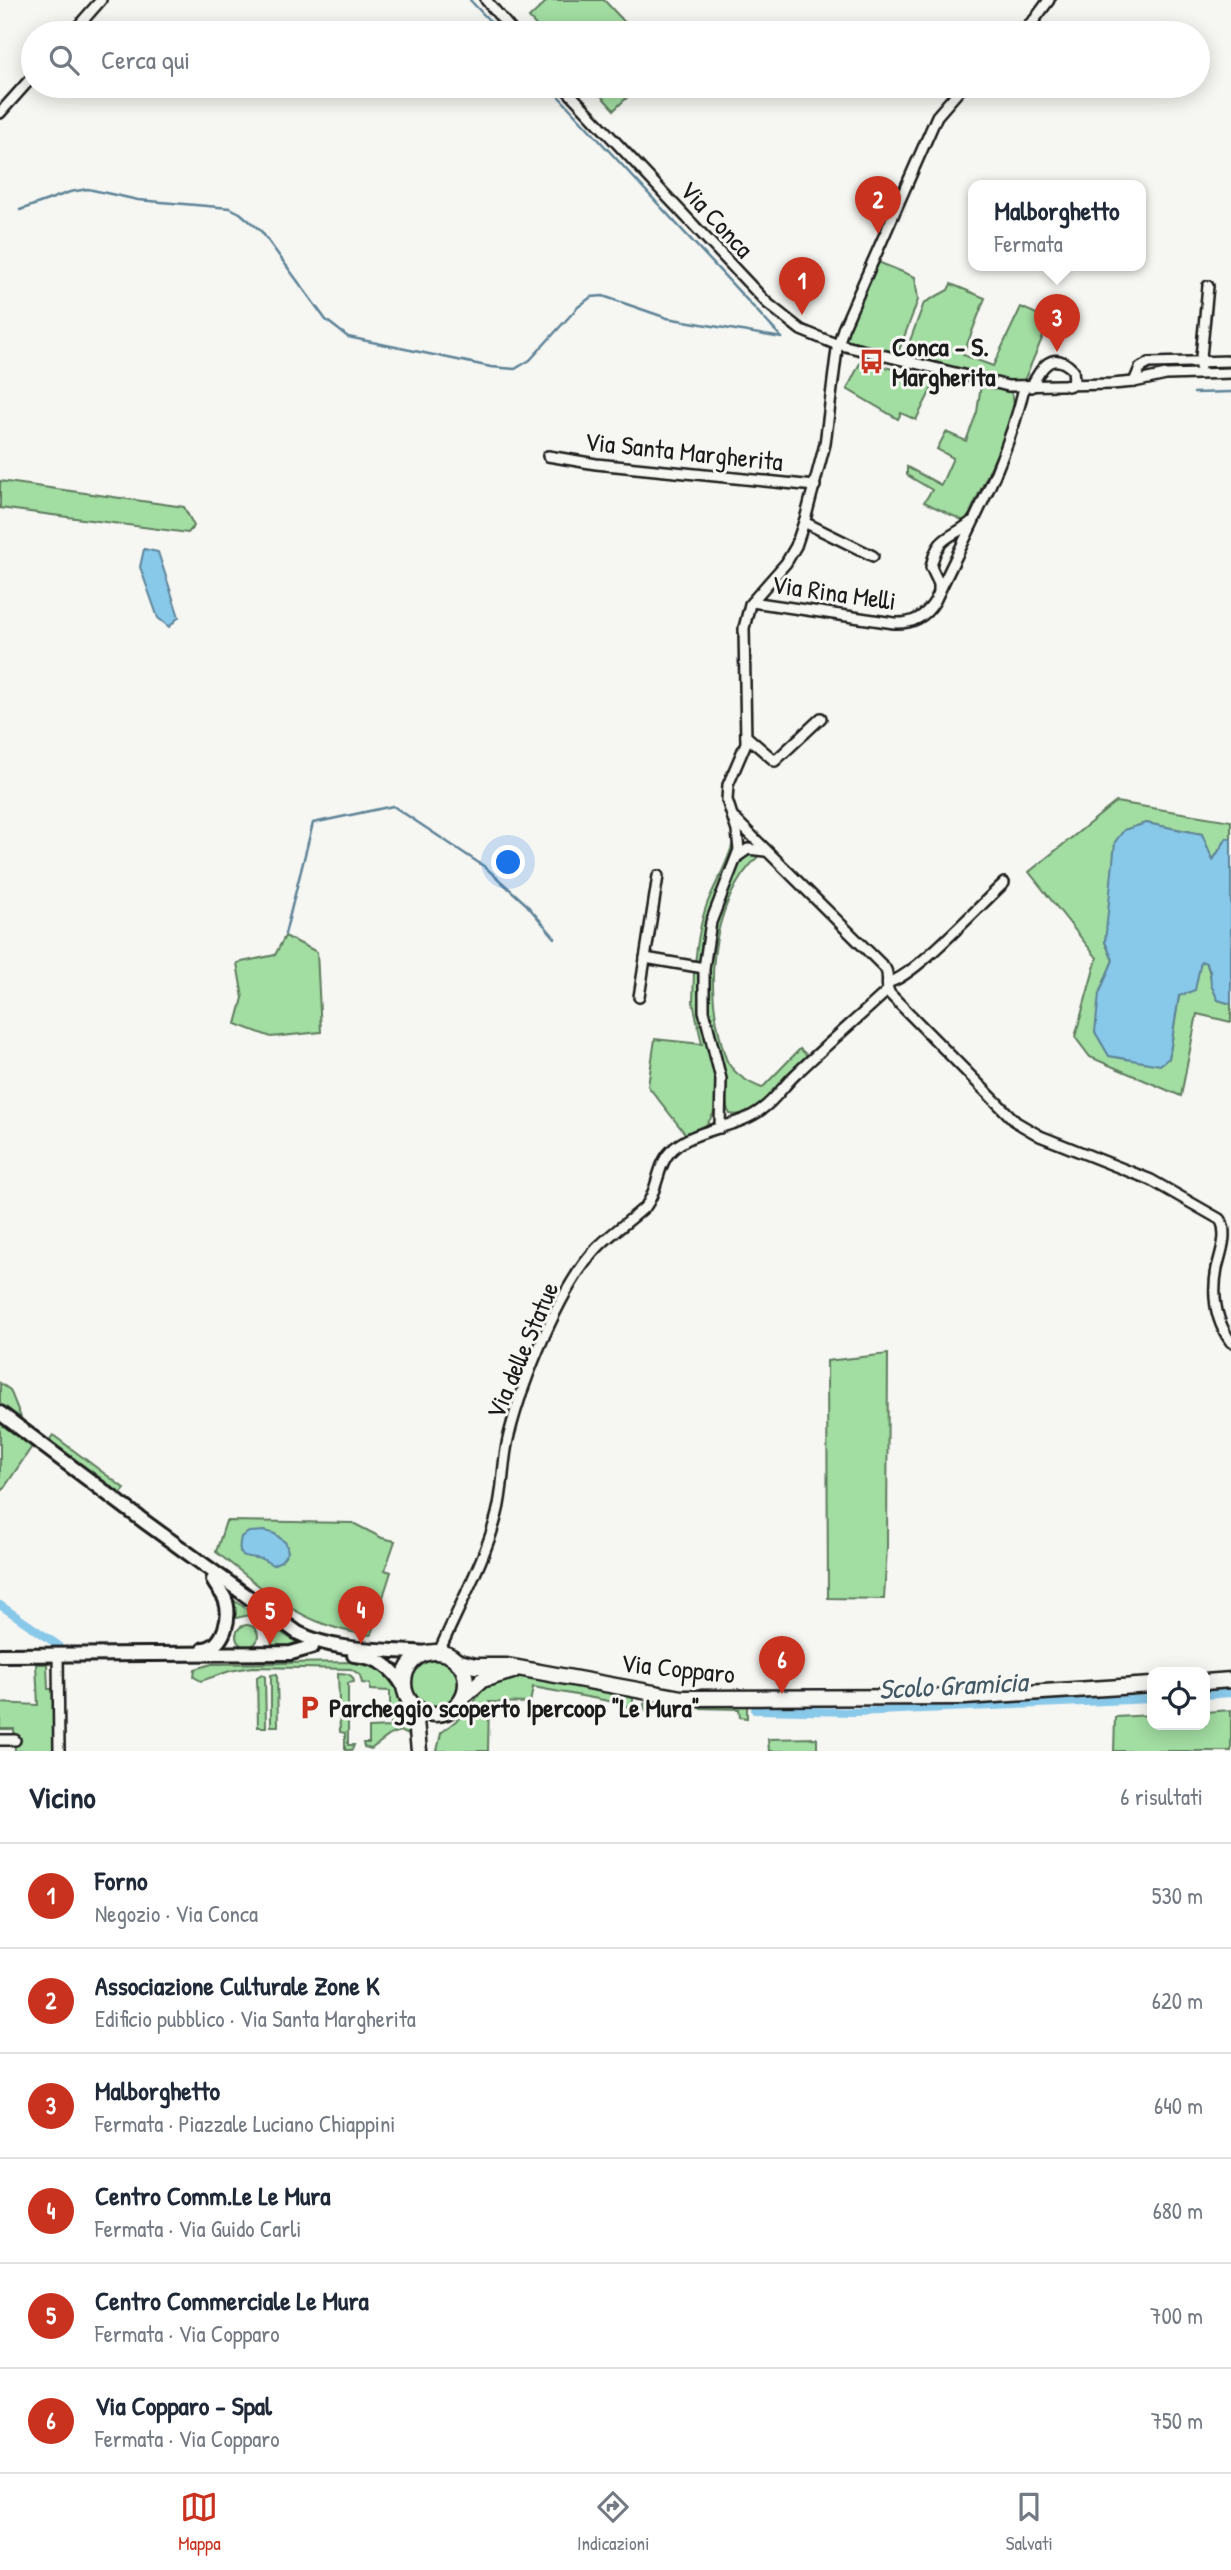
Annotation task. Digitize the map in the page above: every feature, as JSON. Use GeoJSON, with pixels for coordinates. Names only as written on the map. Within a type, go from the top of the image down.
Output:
{"type":"FeatureCollection","features":[{"type":"Feature","properties":{"kind":"main road"},"geometry":{"type":"LineString","coordinates":[[0,1413],[290,1629],[338,1647],[433,1653]]}},
{"type":"Feature","properties":{"kind":"main road"},"geometry":{"type":"LineString","coordinates":[[145,1522],[213,1580],[282,1632],[312,1647],[377,1659],[390,1667],[416,1708],[426,1713],[443,1713]]}},
{"type":"Feature","properties":{"kind":"main road"},"geometry":{"type":"LineString","coordinates":[[0,1655],[199,1649],[216,1645],[223,1634],[227,1606],[213,1580]]}},
{"type":"Feature","properties":{"kind":"main road"},"geometry":{"type":"LineString","coordinates":[[88,1653],[291,1653],[312,1647]]}},
{"type":"Feature","properties":{"kind":"main road"},"geometry":{"type":"LineString","coordinates":[[419,1750],[416,1721],[406,1693],[404,1676],[409,1665],[417,1658],[433,1653]]}},
{"type":"Feature","properties":{"kind":"main road","name":"Via Copparo"},"geometry":{"type":"LineString","coordinates":[[433,1653],[471,1666],[502,1665],[661,1696],[724,1700],[965,1697],[1147,1685]]}},
{"type":"Feature","properties":{"kind":"main road"},"geometry":{"type":"LineString","coordinates":[[456,1661],[465,1676],[462,1698]]}},
{"type":"Feature","properties":{"kind":"main road","name":"Via Copparo"},"geometry":{"type":"LineString","coordinates":[[419,1750],[430,1722],[438,1714],[456,1706],[477,1683],[513,1671],[535,1672]]}},
{"type":"Feature","properties":{"kind":"main road"},"geometry":{"type":"LineString","coordinates":[[1210,1682],[1231,1680]]}},
{"type":"Feature","properties":{"kind":"street"},"geometry":{"type":"LineString","coordinates":[[83,21],[102,0]]}},
{"type":"Feature","properties":{"kind":"street"},"geometry":{"type":"LineString","coordinates":[[485,0],[503,21]]}},
{"type":"Feature","properties":{"kind":"street"},"geometry":{"type":"LineString","coordinates":[[1033,21],[1049,0]]}},
{"type":"Feature","properties":{"kind":"street"},"geometry":{"type":"LineString","coordinates":[[0,113],[21,89]]}},
{"type":"Feature","properties":{"kind":"street","name":"Via Conca"},"geometry":{"type":"LineString","coordinates":[[574,98],[776,313],[801,331],[838,345],[980,381],[1027,387],[1134,382],[1166,375],[1231,373]]}},
{"type":"Feature","properties":{"kind":"street","name":"Via Santa Margherita"},"geometry":{"type":"LineString","coordinates":[[742,843],[727,800],[729,785],[744,749],[746,736],[743,637],[746,615],[752,602],[786,564],[804,522],[830,419],[838,345],[843,328],[937,116],[953,98]]}},
{"type":"Feature","properties":{"kind":"street"},"geometry":{"type":"LineString","coordinates":[[1199,373],[1208,286]]}},
{"type":"Feature","properties":{"kind":"street"},"geometry":{"type":"LineString","coordinates":[[939,593],[1007,447],[1027,387],[1041,368],[1054,361],[1065,363],[1073,370],[1074,380],[1068,386]]}},
{"type":"Feature","properties":{"kind":"street"},"geometry":{"type":"LineString","coordinates":[[1134,382],[1140,368],[1149,363],[1231,361]]}},
{"type":"Feature","properties":{"kind":"street","name":"Via Santa Margherita"},"geometry":{"type":"LineString","coordinates":[[548,456],[596,464],[815,486]]}},
{"type":"Feature","properties":{"kind":"street"},"geometry":{"type":"LineString","coordinates":[[939,593],[939,584],[931,567],[939,545],[946,537],[972,520]]}},
{"type":"Feature","properties":{"kind":"street"},"geometry":{"type":"LineString","coordinates":[[804,522],[873,556]]}},
{"type":"Feature","properties":{"kind":"street","name":"Via Rina Melli"},"geometry":{"type":"LineString","coordinates":[[752,602],[906,624],[922,616],[939,593]]}},
{"type":"Feature","properties":{"kind":"street"},"geometry":{"type":"LineString","coordinates":[[746,736],[775,761],[821,718]]}},
{"type":"Feature","properties":{"kind":"street"},"geometry":{"type":"LineString","coordinates":[[729,810],[752,837],[883,966],[889,974],[888,987],[981,1088],[1024,1128],[1128,1170],[1175,1192],[1221,1220],[1224,1237],[1215,1280],[1215,1301],[1223,1328],[1231,1342]]}},
{"type":"Feature","properties":{"kind":"street"},"geometry":{"type":"LineString","coordinates":[[720,1128],[721,1079],[704,1011],[704,968],[711,922],[742,843],[752,837]]}},
{"type":"Feature","properties":{"kind":"street"},"geometry":{"type":"LineString","coordinates":[[742,843],[765,850]]}},
{"type":"Feature","properties":{"kind":"street"},"geometry":{"type":"LineString","coordinates":[[639,997],[658,876]]}},
{"type":"Feature","properties":{"kind":"street","name":"Via delle Statue"},"geometry":{"type":"LineString","coordinates":[[433,1653],[493,1528],[512,1423],[538,1351],[559,1306],[584,1265],[597,1248],[652,1198],[664,1160],[669,1153],[683,1143],[747,1119],[762,1110],[888,987],[914,967],[1004,883]]}},
{"type":"Feature","properties":{"kind":"street"},"geometry":{"type":"LineString","coordinates":[[645,958],[704,968]]}},
{"type":"Feature","properties":{"kind":"street"},"geometry":{"type":"LineString","coordinates":[[1224,1237],[1231,1228]]}},
{"type":"Feature","properties":{"kind":"street"},"geometry":{"type":"LineString","coordinates":[[58,1654],[59,1751]]}},
{"type":"Feature","properties":{"kind":"street"},"geometry":{"type":"LineString","coordinates":[[0,1740],[15,1740]]}},
{"type":"Feature","properties":{"kind":"green space"},"geometry":{"type":"Polygon","coordinates":[[[548,0],[604,0],[624,21],[532,21],[529,18],[548,0]]]}},
{"type":"Feature","properties":{"kind":"green space"},"geometry":{"type":"Polygon","coordinates":[[[603,98],[626,98],[614,110],[603,98]]]}},
{"type":"Feature","properties":{"kind":"green space"},"geometry":{"type":"Polygon","coordinates":[[[878,262],[915,277],[918,300],[898,353],[844,340],[878,262]]]}},
{"type":"Feature","properties":{"kind":"green space"},"geometry":{"type":"Polygon","coordinates":[[[951,284],[985,298],[963,355],[993,366],[1021,307],[1050,320],[1023,383],[972,374],[905,354],[924,303],[948,290],[951,284]]]}},
{"type":"Feature","properties":{"kind":"green space"},"geometry":{"type":"Polygon","coordinates":[[[861,361],[936,380],[916,420],[901,413],[898,419],[847,389],[861,361]]]}},
{"type":"Feature","properties":{"kind":"green space"},"geometry":{"type":"Polygon","coordinates":[[[981,385],[1009,390],[1014,401],[1011,423],[966,522],[924,502],[932,490],[907,475],[907,467],[941,485],[953,458],[937,449],[946,432],[966,441],[977,412],[981,385]]]}},
{"type":"Feature","properties":{"kind":"green space"},"geometry":{"type":"Polygon","coordinates":[[[0,481],[184,507],[194,526],[188,533],[0,508],[0,481]]]}},
{"type":"Feature","properties":{"kind":"green space"},"geometry":{"type":"Polygon","coordinates":[[[1116,802],[1231,821],[1231,839],[1227,838],[1213,860],[1201,834],[1146,823],[1124,830],[1105,942],[1113,960],[1099,994],[1169,1058],[1179,996],[1201,961],[1206,962],[1218,1000],[1231,1004],[1231,1022],[1197,1014],[1181,1096],[1090,1057],[1075,1037],[1097,958],[1029,872],[1116,802]]]}},
{"type":"Feature","properties":{"kind":"green space"},"geometry":{"type":"Polygon","coordinates":[[[733,842],[733,856],[705,929],[699,964],[695,964],[705,911],[733,842]]]}},
{"type":"Feature","properties":{"kind":"green space"},"geometry":{"type":"Polygon","coordinates":[[[750,851],[762,852],[743,874],[731,895],[723,914],[714,955],[714,997],[723,1050],[728,1063],[735,1071],[762,1088],[800,1049],[808,1056],[762,1104],[752,1111],[730,1114],[725,1071],[706,1002],[707,965],[719,912],[740,864],[750,851]]]}},
{"type":"Feature","properties":{"kind":"green space"},"geometry":{"type":"Polygon","coordinates":[[[285,936],[317,952],[321,1032],[271,1037],[236,1024],[243,998],[237,963],[275,955],[285,936]]]}},
{"type":"Feature","properties":{"kind":"green space"},"geometry":{"type":"Polygon","coordinates":[[[694,972],[699,973],[701,1014],[715,1073],[717,1101],[714,1114],[692,1137],[690,1133],[687,1136],[648,1086],[655,1039],[702,1044],[693,1002],[694,972]]]}},
{"type":"Feature","properties":{"kind":"green space"},"geometry":{"type":"Polygon","coordinates":[[[888,1354],[887,1547],[884,1599],[828,1598],[827,1361],[888,1354]]]}},
{"type":"Feature","properties":{"kind":"green space"},"geometry":{"type":"Polygon","coordinates":[[[0,1383],[10,1390],[24,1425],[0,1407],[0,1383]]]}},
{"type":"Feature","properties":{"kind":"green space"},"geometry":{"type":"Polygon","coordinates":[[[0,1420],[33,1445],[0,1494],[0,1420]]]}},
{"type":"Feature","properties":{"kind":"green space"},"geometry":{"type":"Polygon","coordinates":[[[53,1435],[125,1489],[119,1496],[48,1442],[53,1435]]]}},
{"type":"Feature","properties":{"kind":"green space"},"geometry":{"type":"Polygon","coordinates":[[[226,1521],[353,1523],[382,1538],[395,1541],[385,1570],[391,1572],[371,1635],[325,1625],[306,1616],[270,1594],[216,1552],[226,1521]]]}},
{"type":"Feature","properties":{"kind":"green space"},"geometry":{"type":"Polygon","coordinates":[[[226,1595],[303,1647],[275,1649],[275,1646],[272,1646],[269,1627],[249,1615],[232,1619],[226,1595]]]}},
{"type":"Feature","properties":{"kind":"green space"},"geometry":{"type":"Polygon","coordinates":[[[247,1625],[255,1628],[258,1636],[255,1644],[247,1647],[239,1644],[236,1636],[239,1628],[247,1625]]]}},
{"type":"Feature","properties":{"kind":"green space"},"geometry":{"type":"Polygon","coordinates":[[[435,1659],[452,1666],[459,1683],[452,1700],[435,1707],[418,1700],[411,1683],[418,1666],[435,1659]]]}},
{"type":"Feature","properties":{"kind":"green space"},"geometry":{"type":"Polygon","coordinates":[[[353,1662],[379,1671],[383,1666],[394,1681],[400,1703],[407,1712],[414,1741],[400,1731],[371,1749],[364,1747],[363,1743],[369,1743],[369,1728],[390,1727],[390,1691],[370,1690],[370,1684],[362,1683],[360,1675],[351,1669],[252,1667],[201,1681],[194,1677],[195,1669],[212,1664],[353,1662]]]}},
{"type":"Feature","properties":{"kind":"green space"},"geometry":{"type":"Polygon","coordinates":[[[36,1664],[47,1664],[48,1689],[56,1689],[57,1751],[15,1751],[14,1729],[0,1729],[0,1703],[38,1705],[36,1664]]]}},
{"type":"Feature","properties":{"kind":"green space"},"geometry":{"type":"Polygon","coordinates":[[[338,1673],[351,1675],[354,1682],[348,1683],[348,1745],[354,1745],[352,1750],[345,1750],[345,1733],[340,1732],[338,1673]]]}},
{"type":"Feature","properties":{"kind":"green space"},"geometry":{"type":"Polygon","coordinates":[[[262,1674],[265,1677],[266,1727],[258,1727],[257,1677],[262,1674]]]}},
{"type":"Feature","properties":{"kind":"green space"},"geometry":{"type":"Polygon","coordinates":[[[277,1674],[278,1726],[271,1726],[271,1675],[277,1674]]]}},
{"type":"Feature","properties":{"kind":"green space"},"geometry":{"type":"Polygon","coordinates":[[[517,1674],[629,1694],[633,1703],[627,1707],[614,1702],[533,1687],[530,1703],[489,1702],[488,1751],[437,1751],[441,1733],[469,1710],[484,1687],[517,1674]]]}},
{"type":"Feature","properties":{"kind":"green space"},"geometry":{"type":"Polygon","coordinates":[[[649,1700],[681,1704],[747,1705],[747,1718],[740,1717],[739,1709],[651,1707],[650,1711],[646,1711],[644,1704],[649,1700]]]}},
{"type":"Feature","properties":{"kind":"green space"},"geometry":{"type":"Polygon","coordinates":[[[1231,1710],[1231,1751],[1114,1751],[1115,1717],[1147,1715],[1147,1730],[1210,1730],[1210,1712],[1231,1710]]]}},
{"type":"Feature","properties":{"kind":"green space"},"geometry":{"type":"Polygon","coordinates":[[[817,1738],[817,1751],[769,1751],[768,1739],[817,1738]]]}},
{"type":"Feature","properties":{"kind":"water"},"geometry":{"type":"Polygon","coordinates":[[[144,549],[158,552],[179,617],[169,627],[158,618],[140,567],[144,549]]]}},
{"type":"Feature","properties":{"kind":"water"},"geometry":{"type":"Polygon","coordinates":[[[1146,823],[1202,834],[1213,860],[1227,838],[1231,839],[1231,1004],[1218,1000],[1211,985],[1210,971],[1206,963],[1201,961],[1195,990],[1179,996],[1169,1058],[1160,1065],[1109,1056],[1095,1032],[1099,994],[1113,960],[1105,942],[1115,842],[1124,830],[1146,823]]]}},
{"type":"Feature","properties":{"kind":"water"},"geometry":{"type":"Polygon","coordinates":[[[265,1531],[275,1534],[286,1543],[288,1552],[281,1561],[273,1565],[262,1559],[244,1556],[240,1550],[241,1537],[249,1532],[265,1531]]]}},
{"type":"Feature","properties":{"kind":"waterway"},"geometry":{"type":"LineString","coordinates":[[470,0],[490,21]]}},
{"type":"Feature","properties":{"kind":"waterway"},"geometry":{"type":"LineString","coordinates":[[560,98],[782,338]]}},
{"type":"Feature","properties":{"kind":"waterway"},"geometry":{"type":"LineString","coordinates":[[20,210],[70,192],[88,189],[138,200],[230,208],[261,231],[326,320],[348,337],[491,367],[515,369],[530,360],[578,307],[591,297],[603,296],[667,318],[782,338]]}},
{"type":"Feature","properties":{"kind":"waterway"},"geometry":{"type":"LineString","coordinates":[[1194,393],[1231,392]]}},
{"type":"Feature","properties":{"kind":"waterway"},"geometry":{"type":"LineString","coordinates":[[285,934],[313,823],[393,806],[485,867],[526,904],[555,938]]}},
{"type":"Feature","properties":{"kind":"waterway","name":"Scolo Gramicia"},"geometry":{"type":"LineString","coordinates":[[0,1605],[58,1645]]}},
{"type":"Feature","properties":{"kind":"waterway","name":"Scolo Gramicia"},"geometry":{"type":"LineString","coordinates":[[1210,1695],[1231,1693]]}},
{"type":"Feature","properties":{"kind":"waterway","name":"Scolo Gramicia"},"geometry":{"type":"LineString","coordinates":[[755,1710],[855,1712],[1147,1699]]}},
{"type":"Feature","properties":{"kind":"place","name":"Associazione Culturale Zone K"},"geometry":{"type":"Point","coordinates":[878,234]}},
{"type":"Feature","properties":{"kind":"place","name":"Forno"},"geometry":{"type":"Point","coordinates":[802,315]}},
{"type":"Feature","properties":{"kind":"place","name":"Malborghetto"},"geometry":{"type":"Point","coordinates":[1057,352]}},
{"type":"Feature","properties":{"kind":"place","name":"Conca - S. Margherita"},"geometry":{"type":"Point","coordinates":[872,361]}},
{"type":"Feature","properties":{"kind":"place","name":"Centro Comm.Le Le Mura"},"geometry":{"type":"Point","coordinates":[361,1644]}},
{"type":"Feature","properties":{"kind":"place","name":"Centro Commerciale Le Mura"},"geometry":{"type":"Point","coordinates":[270,1645]}},
{"type":"Feature","properties":{"kind":"place","name":"Via Copparo - Spal"},"geometry":{"type":"Point","coordinates":[782,1694]}},
{"type":"Feature","properties":{"kind":"place","name":"Parcheggio scoperto Ipercoop \"Le Mura\""},"geometry":{"type":"Point","coordinates":[309,1707]}}]}
